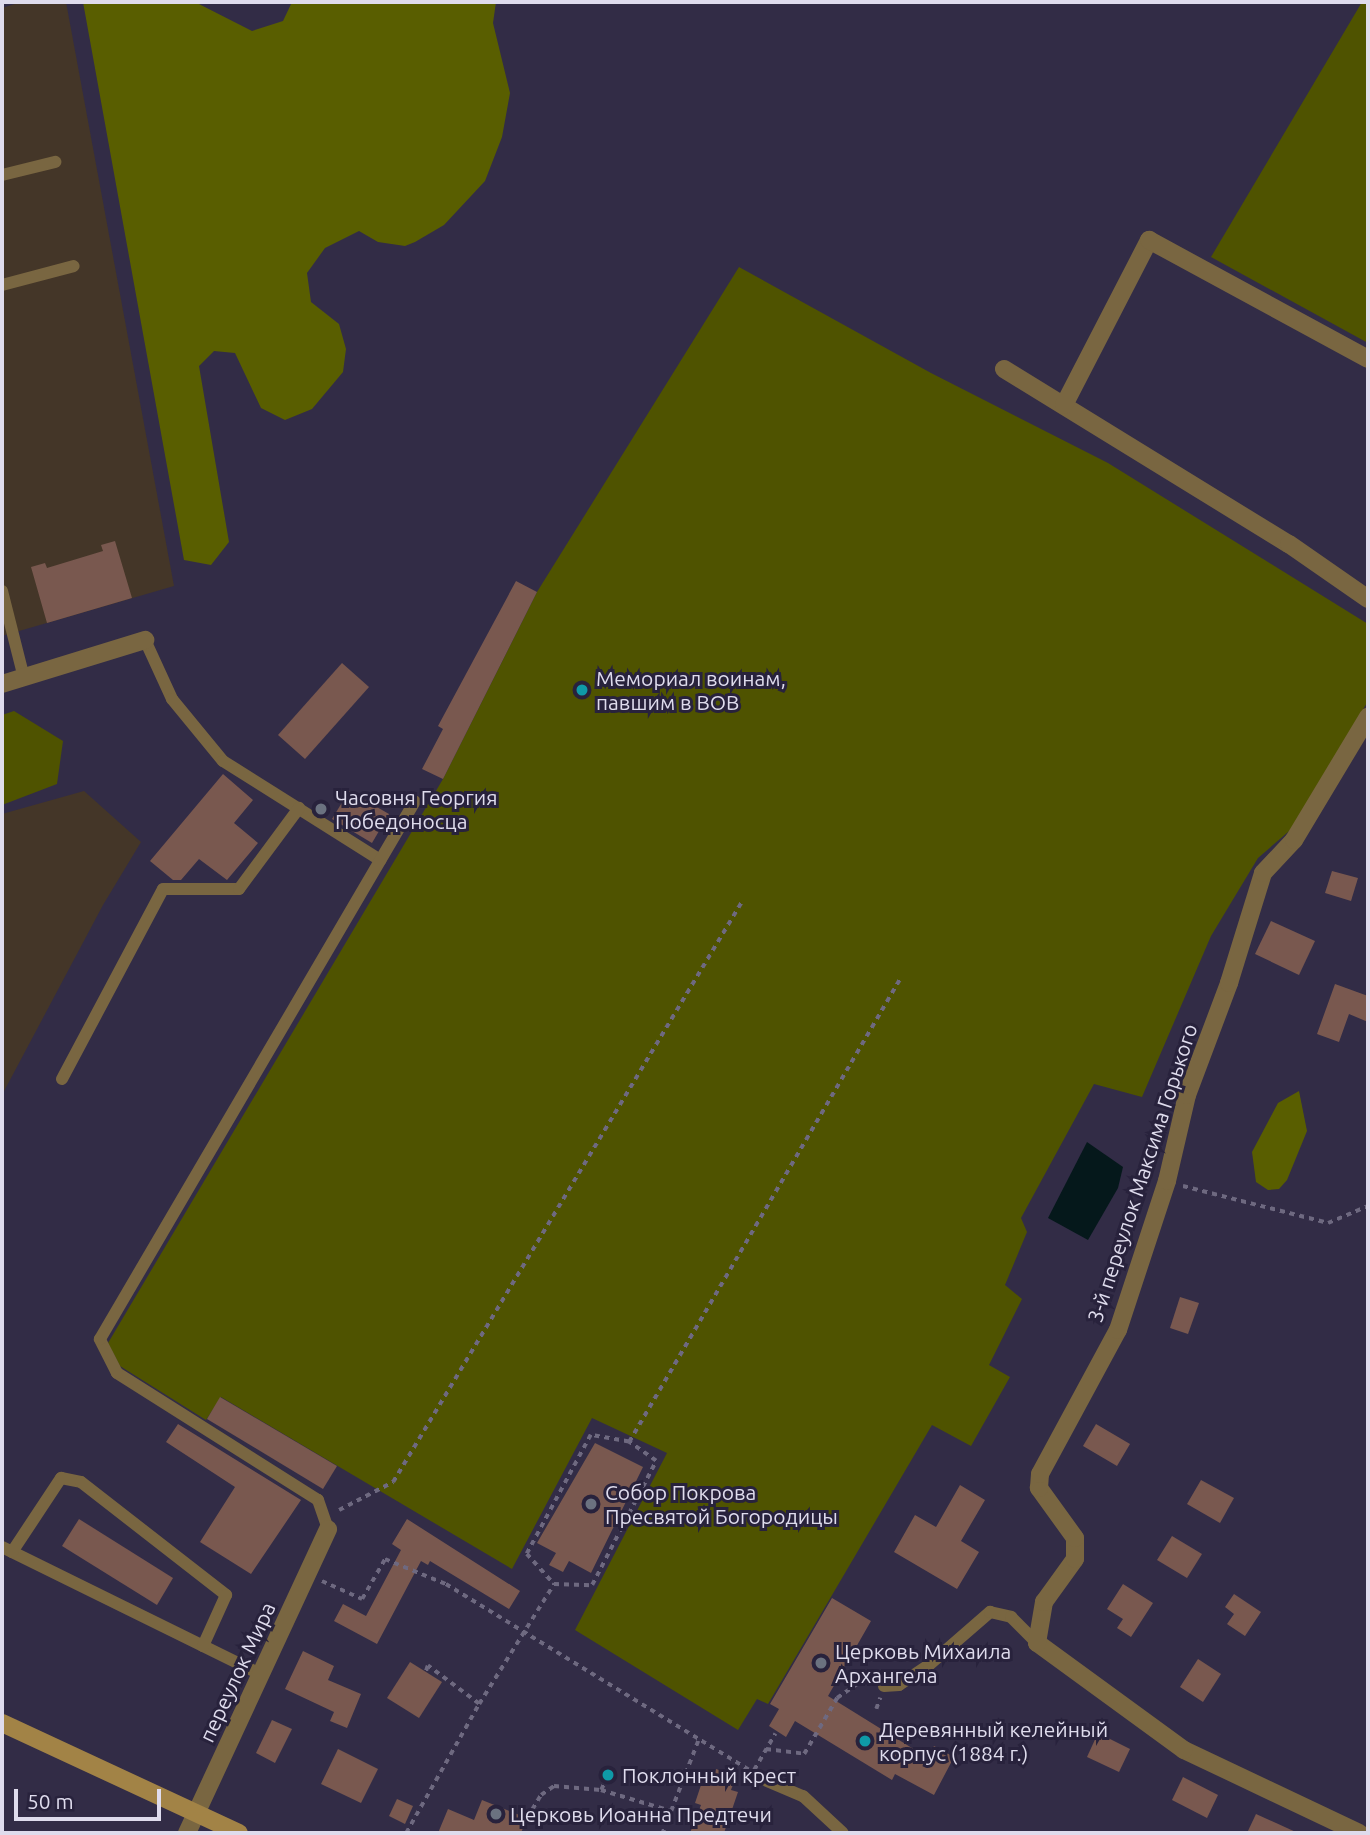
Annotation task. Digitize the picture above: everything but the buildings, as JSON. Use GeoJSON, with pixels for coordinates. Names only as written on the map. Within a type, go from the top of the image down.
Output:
{"type":"FeatureCollection","features":[{"type":"Feature","properties":{"kind":"street"},"geometry":{"type":"LineString","coordinates":[[1064,405],[1149,240],[1368,359]]}},
{"type":"Feature","properties":{"kind":"street"},"geometry":{"type":"LineString","coordinates":[[1004,369],[1289,544],[1368,599]]}},
{"type":"Feature","properties":{"kind":"street"},"geometry":{"type":"LineString","coordinates":[[2,684],[145,640]]}},
{"type":"Feature","properties":{"kind":"street","name":"3-й переулок Максима Горького"},"geometry":{"type":"LineString","coordinates":[[1037,1643],[1044,1601],[1075,1559],[1075,1538],[1039,1488],[1040,1474],[1118,1330],[1167,1181],[1187,1095],[1229,982],[1263,873],[1294,840],[1368,718]]}},
{"type":"Feature","properties":{"kind":"street","name":"переулок Мира"},"geometry":{"type":"LineString","coordinates":[[187,1833],[262,1675],[307,1574],[326,1523]]}},
{"type":"Feature","properties":{"kind":"street"},"geometry":{"type":"LineString","coordinates":[[1037,1643],[1184,1750],[1359,1833]]}},
{"type":"Feature","properties":{"kind":"street"},"geometry":{"type":"LineString","coordinates":[[2,1723],[195,1815],[239,1833]]}},
{"type":"Feature","properties":{"kind":"lane"},"geometry":{"type":"LineString","coordinates":[[2,176],[55,162]]}},
{"type":"Feature","properties":{"kind":"lane"},"geometry":{"type":"LineString","coordinates":[[2,285],[75,266]]}},
{"type":"Feature","properties":{"kind":"lane"},"geometry":{"type":"LineString","coordinates":[[2,591],[24,678]]}},
{"type":"Feature","properties":{"kind":"lane"},"geometry":{"type":"LineString","coordinates":[[145,640],[172,699],[223,761],[380,860]]}},
{"type":"Feature","properties":{"kind":"lane"},"geometry":{"type":"LineString","coordinates":[[326,1523],[318,1500],[117,1373],[100,1339],[415,801]]}},
{"type":"Feature","properties":{"kind":"lane"},"geometry":{"type":"LineString","coordinates":[[62,1079],[163,889],[239,889],[299,808]]}},
{"type":"Feature","properties":{"kind":"lane"},"geometry":{"type":"LineString","coordinates":[[203,1646],[226,1595],[81,1482],[61,1478],[7,1549],[203,1646],[262,1675]]}},
{"type":"Feature","properties":{"kind":"lane"},"geometry":{"type":"LineString","coordinates":[[884,1686],[899,1685],[929,1665],[989,1612],[1011,1617],[1037,1643]]}},
{"type":"Feature","properties":{"kind":"lane"},"geometry":{"type":"LineString","coordinates":[[767,1781],[809,1801],[843,1833]]}},
{"type":"Feature","properties":{"kind":"path"},"geometry":{"type":"LineString","coordinates":[[326,1523],[393,1482],[741,903]]}},
{"type":"Feature","properties":{"kind":"path"},"geometry":{"type":"LineString","coordinates":[[629,1442],[900,979]]}},
{"type":"Feature","properties":{"kind":"path"},"geometry":{"type":"LineString","coordinates":[[1167,1181],[1209,1195],[1328,1223],[1368,1206]]}},
{"type":"Feature","properties":{"kind":"path"},"geometry":{"type":"LineString","coordinates":[[591,1435],[629,1442],[656,1461],[592,1585],[554,1584],[527,1554],[591,1435]]}},
{"type":"Feature","properties":{"kind":"path"},"geometry":{"type":"LineString","coordinates":[[307,1574],[362,1599],[385,1559],[446,1584],[527,1631],[698,1741],[767,1781]]}},
{"type":"Feature","properties":{"kind":"path"},"geometry":{"type":"LineString","coordinates":[[407,1833],[479,1704],[554,1584]]}},
{"type":"Feature","properties":{"kind":"path"},"geometry":{"type":"LineString","coordinates":[[426,1672],[428,1666],[479,1704]]}},
{"type":"Feature","properties":{"kind":"path"},"geometry":{"type":"LineString","coordinates":[[766,1749],[804,1754],[837,1698],[861,1681],[884,1686],[876,1709]]}},
{"type":"Feature","properties":{"kind":"path"},"geometry":{"type":"LineString","coordinates":[[753,1772],[775,1734]]}},
{"type":"Feature","properties":{"kind":"path"},"geometry":{"type":"LineString","coordinates":[[663,1833],[698,1741]]}},
{"type":"Feature","properties":{"kind":"path"},"geometry":{"type":"LineString","coordinates":[[601,1790],[608,1775]]}},
{"type":"Feature","properties":{"kind":"path"},"geometry":{"type":"LineString","coordinates":[[527,1818],[541,1795],[554,1786],[601,1790],[671,1811]]}},
{"type":"Feature","properties":{"kind":"shaded area"},"geometry":{"type":"Polygon","coordinates":[[[21,2],[66,2],[174,586],[2,636],[2,8],[21,2]]]}},
{"type":"Feature","properties":{"kind":"shaded area"},"geometry":{"type":"Polygon","coordinates":[[[83,2],[195,2],[252,31],[283,21],[292,2],[496,2],[493,23],[510,93],[502,137],[485,181],[444,225],[415,242],[405,246],[378,242],[359,231],[325,248],[307,273],[311,302],[339,324],[346,349],[343,372],[312,409],[285,420],[261,408],[235,353],[214,351],[199,366],[229,542],[211,565],[184,560],[83,2]]]}},
{"type":"Feature","properties":{"kind":"shaded area"},"geometry":{"type":"Polygon","coordinates":[[[1362,2],[1368,2],[1368,343],[1211,257],[1362,2]]]}},
{"type":"Feature","properties":{"kind":"shaded area"},"geometry":{"type":"Polygon","coordinates":[[[739,267],[931,373],[1108,463],[1368,624],[1368,701],[1295,826],[1258,858],[1211,936],[1142,1097],[1094,1084],[1021,1218],[1027,1232],[1005,1285],[1022,1299],[989,1365],[1010,1377],[971,1446],[932,1425],[768,1704],[757,1699],[738,1730],[575,1630],[667,1453],[592,1418],[512,1569],[221,1397],[206,1420],[120,1366],[108,1343],[443,779],[537,592],[739,267]]]}},
{"type":"Feature","properties":{"kind":"shaded area"},"geometry":{"type":"Polygon","coordinates":[[[14,711],[63,741],[57,784],[2,805],[2,715],[14,711]]]}},
{"type":"Feature","properties":{"kind":"shaded area"},"geometry":{"type":"Polygon","coordinates":[[[84,791],[141,842],[103,905],[2,1095],[2,814],[84,791]]]}},
{"type":"Feature","properties":{"kind":"shaded area"},"geometry":{"type":"Polygon","coordinates":[[[1299,1091],[1307,1131],[1287,1180],[1279,1189],[1268,1190],[1256,1182],[1252,1152],[1278,1103],[1299,1091]]]}},
{"type":"Feature","properties":{"kind":"shaded area"},"geometry":{"type":"Polygon","coordinates":[[[1087,1142],[1123,1167],[1118,1188],[1088,1240],[1048,1218],[1087,1142]]]}},
{"type":"Feature","properties":{"kind":"place","name":"Мемориал воинам, павшим в ВОВ"},"geometry":{"type":"Point","coordinates":[582,690]}},
{"type":"Feature","properties":{"kind":"place","name":"Часовня Георгия Победоносца"},"geometry":{"type":"Point","coordinates":[321,809]}},
{"type":"Feature","properties":{"kind":"place","name":"Собор Покрова Пресвятой Богородицы"},"geometry":{"type":"Point","coordinates":[591,1504]}},
{"type":"Feature","properties":{"kind":"place","name":"Церковь Михаила Архангела"},"geometry":{"type":"Point","coordinates":[821,1663]}},
{"type":"Feature","properties":{"kind":"place","name":"Деревянный келейный корпус (1884 г.)"},"geometry":{"type":"Point","coordinates":[865,1741]}},
{"type":"Feature","properties":{"kind":"place","name":"Поклонный крест"},"geometry":{"type":"Point","coordinates":[608,1775]}},
{"type":"Feature","properties":{"kind":"place","name":"Церковь Иоанна Предтечи"},"geometry":{"type":"Point","coordinates":[496,1814]}}]}
